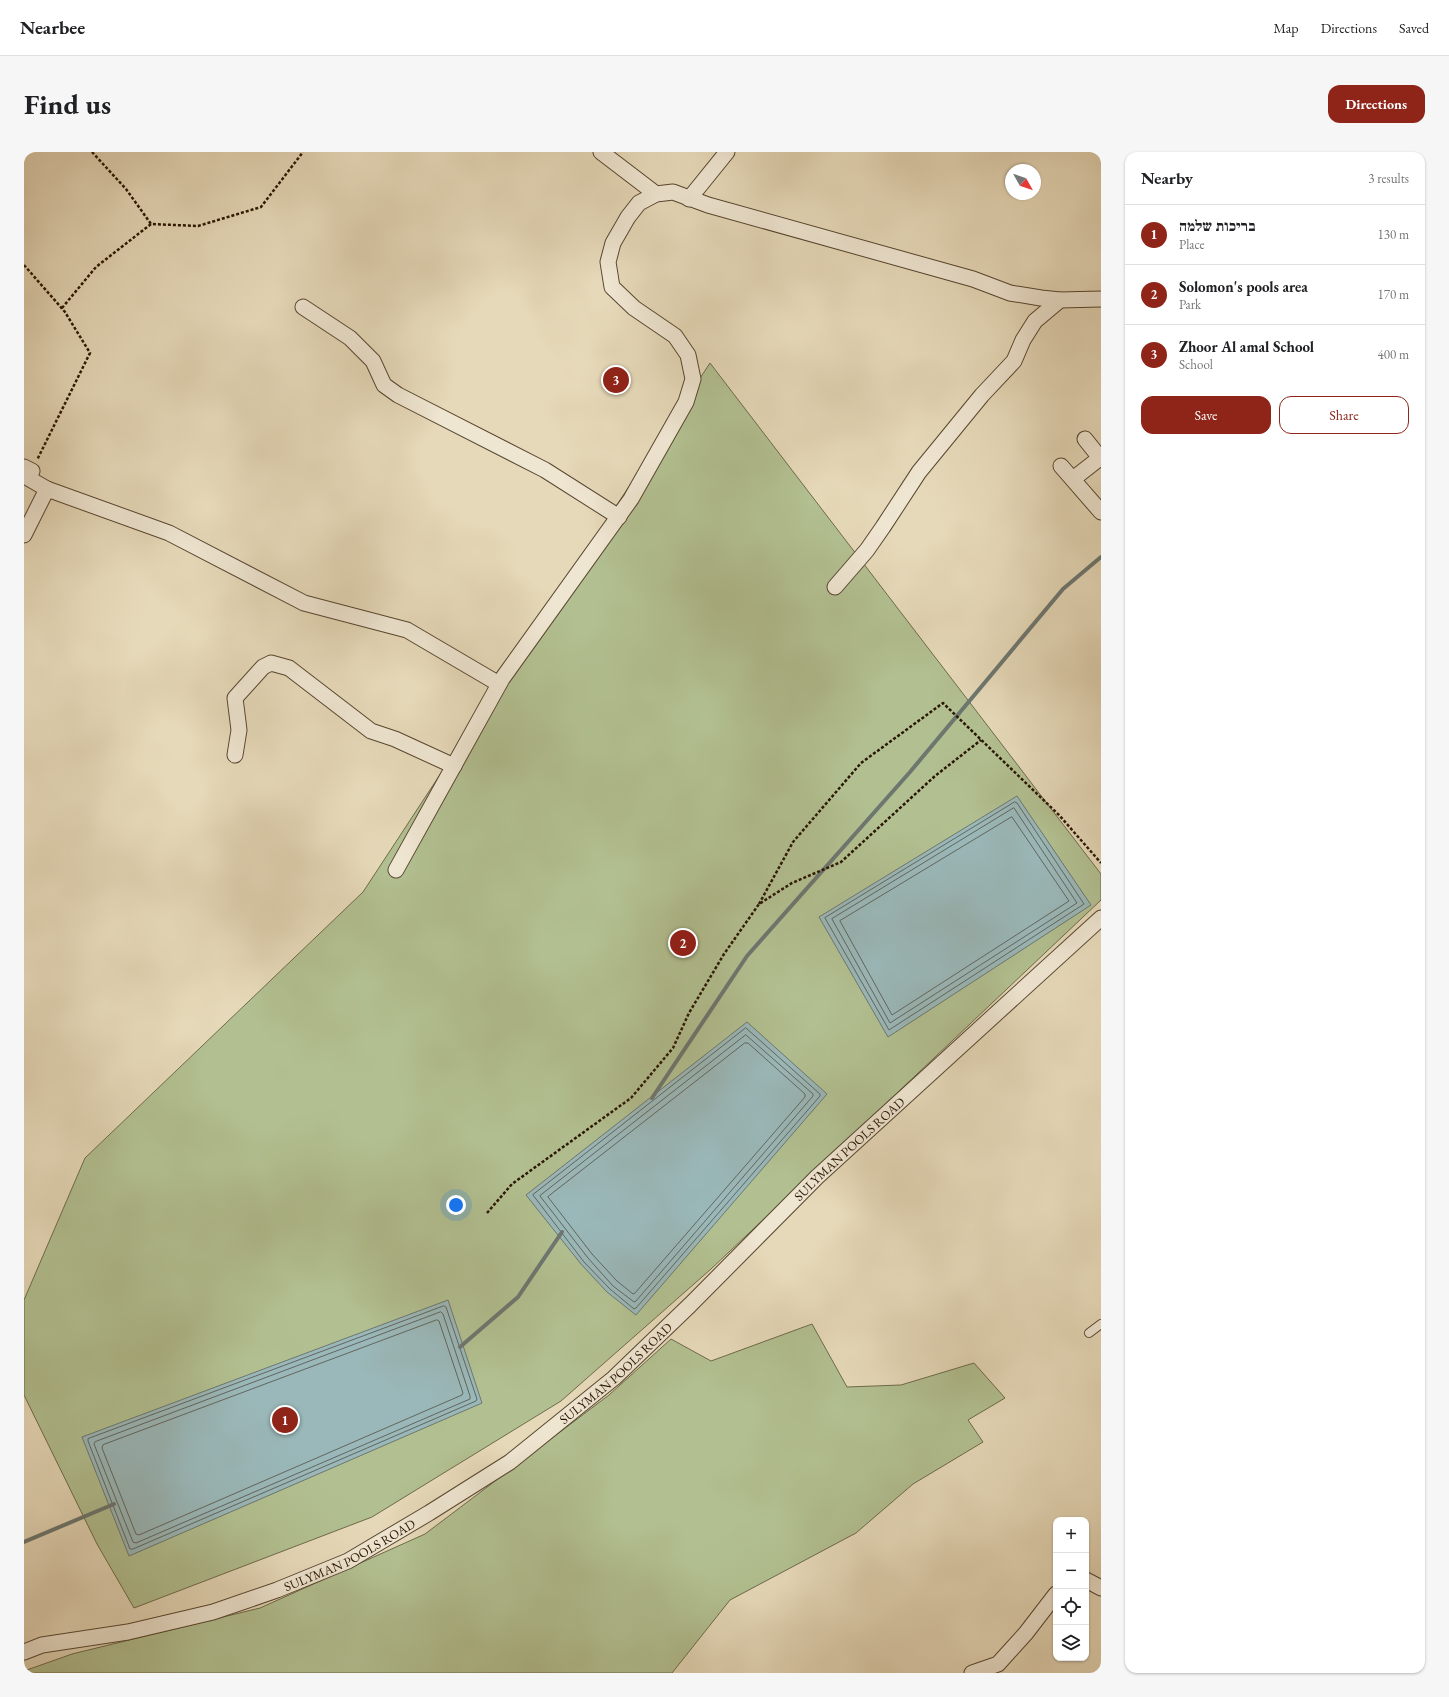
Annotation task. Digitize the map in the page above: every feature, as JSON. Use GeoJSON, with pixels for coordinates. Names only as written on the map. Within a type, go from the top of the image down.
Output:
{"type":"FeatureCollection","features":[{"type":"Feature","properties":{"kind":"street"},"geometry":{"type":"LineString","coordinates":[[601,152],[656,194]]}},
{"type":"Feature","properties":{"kind":"street"},"geometry":{"type":"LineString","coordinates":[[689,199],[728,152]]}},
{"type":"Feature","properties":{"kind":"street"},"geometry":{"type":"LineString","coordinates":[[396,870],[500,684],[631,499],[686,402],[693,379],[688,355],[675,336],[634,308],[612,286],[609,275],[608,262],[613,243],[628,217],[639,203],[656,194],[673,192],[689,199],[973,279],[1010,293],[1060,300],[1101,299]]}},
{"type":"Feature","properties":{"kind":"street"},"geometry":{"type":"LineString","coordinates":[[835,587],[867,550],[883,528],[918,472],[982,395],[1014,361],[1023,340],[1035,321],[1060,300]]}},
{"type":"Feature","properties":{"kind":"street"},"geometry":{"type":"LineString","coordinates":[[303,307],[350,338],[373,361],[384,385],[398,396],[545,470],[619,517]]}},
{"type":"Feature","properties":{"kind":"street"},"geometry":{"type":"LineString","coordinates":[[1073,479],[1100,459],[1085,439]]}},
{"type":"Feature","properties":{"kind":"street"},"geometry":{"type":"LineString","coordinates":[[1061,466],[1101,512]]}},
{"type":"Feature","properties":{"kind":"street"},"geometry":{"type":"LineString","coordinates":[[28,469],[28,478],[47,489],[169,533],[304,603],[407,630],[500,684]]}},
{"type":"Feature","properties":{"kind":"street"},"geometry":{"type":"LineString","coordinates":[[24,535],[47,489]]}},
{"type":"Feature","properties":{"kind":"street"},"geometry":{"type":"LineString","coordinates":[[235,755],[239,730],[235,698],[263,667],[271,663],[289,668],[371,731],[395,739],[454,766]]}},
{"type":"Feature","properties":{"kind":"street","name":"SULYMAN POOLS ROAD"},"geometry":{"type":"LineString","coordinates":[[24,1652],[42,1645],[128,1632],[213,1612],[277,1590],[348,1561],[429,1514],[510,1462],[614,1378],[690,1305],[818,1177],[1101,918]]}},
{"type":"Feature","properties":{"kind":"street"},"geometry":{"type":"LineString","coordinates":[[1089,1582],[1101,1588]]}},
{"type":"Feature","properties":{"kind":"street"},"geometry":{"type":"LineString","coordinates":[[972,1673],[998,1664],[1026,1633],[1053,1598]]}},
{"type":"Feature","properties":{"kind":"lane"},"geometry":{"type":"LineString","coordinates":[[1089,1333],[1101,1324]]}},
{"type":"Feature","properties":{"kind":"path"},"geometry":{"type":"LineString","coordinates":[[92,152],[126,189],[151,224]]}},
{"type":"Feature","properties":{"kind":"path"},"geometry":{"type":"LineString","coordinates":[[62,308],[96,267],[151,224],[198,226],[261,207],[303,152]]}},
{"type":"Feature","properties":{"kind":"path"},"geometry":{"type":"LineString","coordinates":[[24,265],[62,308],[90,353],[28,469]]}},
{"type":"Feature","properties":{"kind":"path"},"geometry":{"type":"LineString","coordinates":[[487,1213],[512,1184],[631,1098],[674,1048],[689,1013],[724,954],[759,904],[793,842],[861,763],[944,703],[1059,815],[1101,863]]}},
{"type":"Feature","properties":{"kind":"path"},"geometry":{"type":"LineString","coordinates":[[759,904],[792,882],[842,862],[935,776],[981,740]]}},
{"type":"Feature","properties":{"kind":"green space"},"geometry":{"type":"Polygon","coordinates":[[[710,363],[1101,874],[1101,900],[711,1269],[561,1401],[372,1517],[134,1608],[97,1544],[24,1395],[24,1300],[85,1158],[363,892],[710,363]]]}},
{"type":"Feature","properties":{"kind":"green space"},"geometry":{"type":"Polygon","coordinates":[[[812,1324],[847,1387],[901,1385],[974,1363],[1005,1398],[968,1420],[983,1442],[913,1484],[856,1533],[730,1600],[672,1673],[24,1673],[24,1671],[72,1654],[260,1608],[425,1534],[609,1395],[671,1339],[711,1361],[812,1324]]]}},
{"type":"Feature","properties":{"kind":"water"},"geometry":{"type":"Polygon","coordinates":[[[1017,796],[1091,905],[888,1037],[819,917],[1017,796]]]}},
{"type":"Feature","properties":{"kind":"water"},"geometry":{"type":"Polygon","coordinates":[[[747,1022],[827,1094],[636,1315],[607,1292],[581,1264],[526,1195],[747,1022]]]}},
{"type":"Feature","properties":{"kind":"water"},"geometry":{"type":"Polygon","coordinates":[[[448,1300],[482,1403],[129,1556],[82,1437],[448,1300]]]}},
{"type":"Feature","properties":{"kind":"waterway"},"geometry":{"type":"LineString","coordinates":[[652,1098],[747,956],[910,772],[1063,589],[1101,557]]}},
{"type":"Feature","properties":{"kind":"waterway"},"geometry":{"type":"LineString","coordinates":[[460,1347],[518,1297],[562,1232]]}},
{"type":"Feature","properties":{"kind":"waterway"},"geometry":{"type":"LineString","coordinates":[[24,1542],[114,1504]]}},
{"type":"Feature","properties":{"kind":"place","name":"Zhoor Al amal School"},"geometry":{"type":"Point","coordinates":[616,380]}},
{"type":"Feature","properties":{"kind":"place","name":"Solomon's pools area"},"geometry":{"type":"Point","coordinates":[683,943]}},
{"type":"Feature","properties":{"kind":"place","name":"בריכות שלמה"},"geometry":{"type":"Point","coordinates":[285,1420]}}]}
